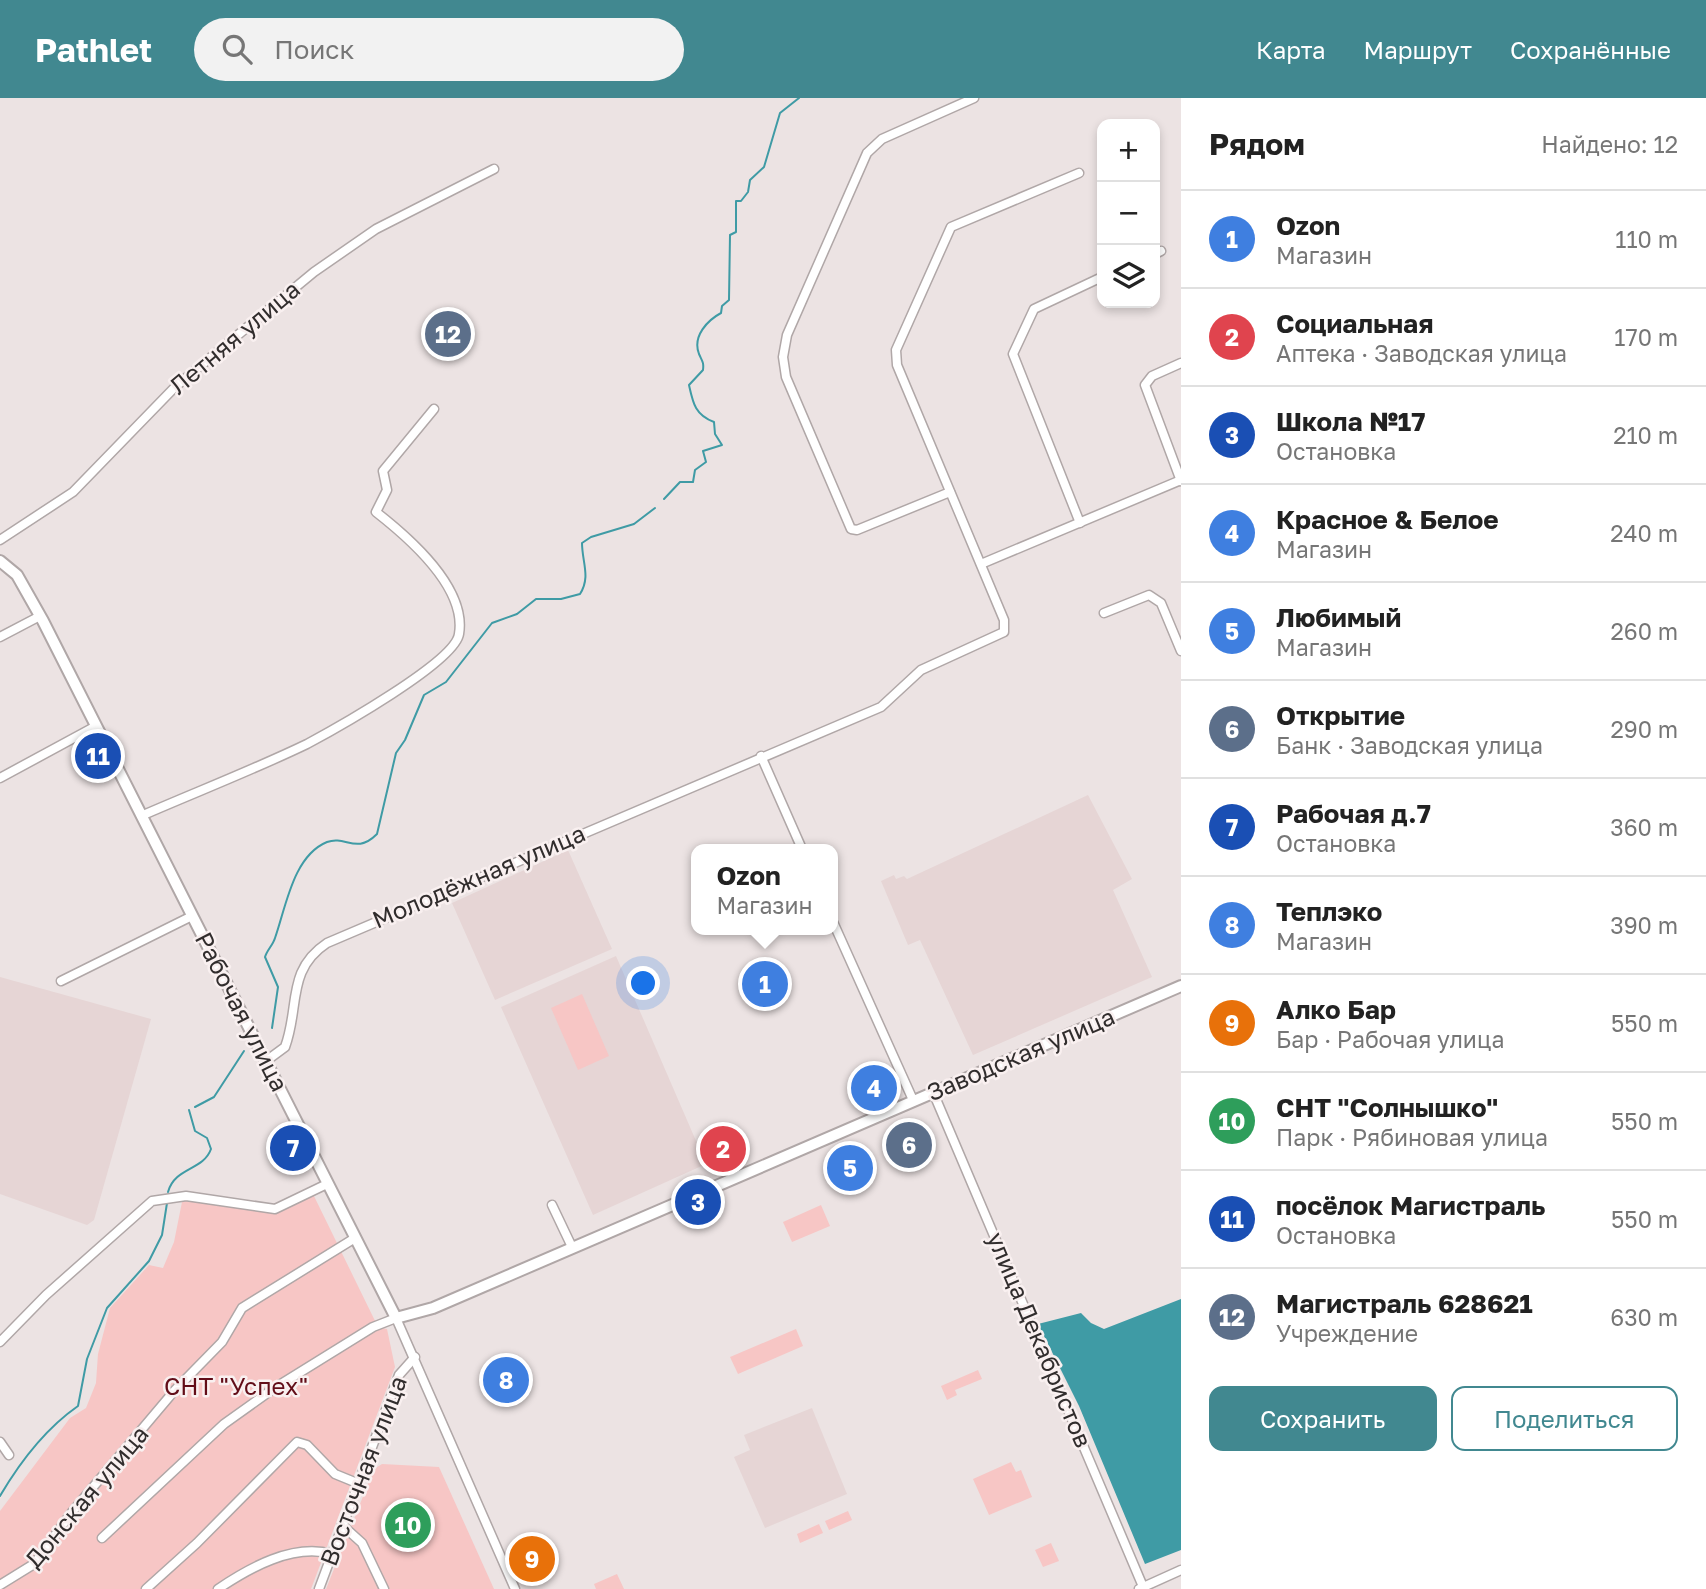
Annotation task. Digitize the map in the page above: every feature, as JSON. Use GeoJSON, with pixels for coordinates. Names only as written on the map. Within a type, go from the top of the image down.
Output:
{"type":"FeatureCollection","features":[{"type":"Feature","properties":{"kind":"street"},"geometry":{"type":"LineString","coordinates":[[950,492],[857,530],[851,529],[786,377],[783,357],[788,335],[867,153],[882,139],[974,98]]}},
{"type":"Feature","properties":{"kind":"street","name":"Летняя улица"},"geometry":{"type":"LineString","coordinates":[[0,541],[73,492],[174,387],[314,272],[400,216],[494,169]]}},
{"type":"Feature","properties":{"kind":"street"},"geometry":{"type":"LineString","coordinates":[[1079,173],[951,227],[898,342],[897,365],[981,564],[1181,480],[1145,385],[1152,376],[1181,363]]}},
{"type":"Feature","properties":{"kind":"street"},"geometry":{"type":"LineString","coordinates":[[1080,523],[1013,354],[1034,309],[1097,279]]}},
{"type":"Feature","properties":{"kind":"street"},"geometry":{"type":"LineString","coordinates":[[141,816],[310,742],[428,670],[453,649],[459,635],[459,620],[449,590],[429,559],[376,512],[387,490],[383,471],[434,410]]}},
{"type":"Feature","properties":{"kind":"street","name":"Рабочая улица"},"geometry":{"type":"LineString","coordinates":[[0,561],[18,575],[40,615],[396,1318],[515,1589]]}},
{"type":"Feature","properties":{"kind":"street","name":"Молодёжная улица"},"geometry":{"type":"LineString","coordinates":[[266,1061],[285,1047],[302,967],[313,953],[327,943],[881,707],[921,670],[1000,636],[1005,627],[1004,620],[981,564]]}},
{"type":"Feature","properties":{"kind":"street"},"geometry":{"type":"LineString","coordinates":[[1104,613],[1149,596],[1156,597],[1181,651]]}},
{"type":"Feature","properties":{"kind":"street"},"geometry":{"type":"LineString","coordinates":[[0,637],[40,615]]}},
{"type":"Feature","properties":{"kind":"street"},"geometry":{"type":"LineString","coordinates":[[0,778],[96,726]]}},
{"type":"Feature","properties":{"kind":"street"},"geometry":{"type":"LineString","coordinates":[[761,756],[800,844]]}},
{"type":"Feature","properties":{"kind":"street"},"geometry":{"type":"LineString","coordinates":[[61,981],[192,916]]}},
{"type":"Feature","properties":{"kind":"street"},"geometry":{"type":"LineString","coordinates":[[838,933],[914,1100]]}},
{"type":"Feature","properties":{"kind":"street","name":"Заводская улица"},"geometry":{"type":"LineString","coordinates":[[396,1318],[433,1308],[1181,986]]}},
{"type":"Feature","properties":{"kind":"street","name":"улица Декабристов"},"geometry":{"type":"LineString","coordinates":[[933,1092],[1142,1588]]}},
{"type":"Feature","properties":{"kind":"street"},"geometry":{"type":"LineString","coordinates":[[0,1342],[46,1295],[145,1205],[159,1198],[177,1196],[275,1209],[327,1184]]}},
{"type":"Feature","properties":{"kind":"street"},"geometry":{"type":"LineString","coordinates":[[552,1205],[572,1247]]}},
{"type":"Feature","properties":{"kind":"street","name":"Донская улица"},"geometry":{"type":"LineString","coordinates":[[0,1585],[34,1564],[72,1512],[175,1390],[222,1342],[242,1308],[355,1238]]}},
{"type":"Feature","properties":{"kind":"street"},"geometry":{"type":"LineString","coordinates":[[102,1538],[224,1424],[273,1389],[373,1327],[396,1318]]}},
{"type":"Feature","properties":{"kind":"street","name":"Восточная улица"},"geometry":{"type":"LineString","coordinates":[[319,1589],[399,1375],[415,1357]]}},
{"type":"Feature","properties":{"kind":"street"},"geometry":{"type":"LineString","coordinates":[[0,1442],[9,1455]]}},
{"type":"Feature","properties":{"kind":"street"},"geometry":{"type":"LineString","coordinates":[[146,1589],[197,1544],[297,1442],[307,1446],[335,1474],[357,1483]]}},
{"type":"Feature","properties":{"kind":"street"},"geometry":{"type":"LineString","coordinates":[[342,1525],[362,1543],[384,1589]]}},
{"type":"Feature","properties":{"kind":"street"},"geometry":{"type":"LineString","coordinates":[[218,1589],[254,1567],[279,1557],[315,1552],[332,1554]]}},
{"type":"Feature","properties":{"kind":"street"},"geometry":{"type":"LineString","coordinates":[[1142,1588],[1181,1570]]}},
{"type":"Feature","properties":{"kind":"shaded area"},"geometry":{"type":"Polygon","coordinates":[[[1088,795],[1132,879],[1113,890],[1152,977],[973,1055],[920,940],[908,945],[881,881],[894,875],[896,879],[904,876],[907,879],[1088,795]]]}},
{"type":"Feature","properties":{"kind":"shaded area"},"geometry":{"type":"Polygon","coordinates":[[[568,850],[612,949],[495,1000],[452,903],[568,850]]]}},
{"type":"Feature","properties":{"kind":"shaded area"},"geometry":{"type":"Polygon","coordinates":[[[616,956],[706,1164],[593,1215],[501,1007],[616,956]]]}},
{"type":"Feature","properties":{"kind":"shaded area"},"geometry":{"type":"Polygon","coordinates":[[[0,977],[151,1019],[94,1220],[87,1225],[0,1194],[0,977]]]}},
{"type":"Feature","properties":{"kind":"shaded area"},"geometry":{"type":"Polygon","coordinates":[[[812,1408],[847,1494],[765,1528],[734,1457],[750,1450],[744,1435],[812,1408]]]}},
{"type":"Feature","properties":{"kind":"green space"},"geometry":{"type":"Polygon","coordinates":[[[582,994],[609,1056],[578,1070],[551,1008],[582,994]]]}},
{"type":"Feature","properties":{"kind":"green space","name":"СНТ \"Успех\""},"geometry":{"type":"Polygon","coordinates":[[[313,1194],[378,1327],[387,1329],[395,1367],[311,1589],[0,1589],[0,1511],[70,1418],[86,1408],[96,1383],[98,1354],[110,1308],[149,1265],[163,1268],[174,1242],[182,1202],[188,1198],[278,1213],[313,1194]]]}},
{"type":"Feature","properties":{"kind":"green space"},"geometry":{"type":"Polygon","coordinates":[[[821,1205],[830,1226],[792,1242],[783,1222],[821,1205]]]}},
{"type":"Feature","properties":{"kind":"green space"},"geometry":{"type":"Polygon","coordinates":[[[796,1329],[803,1346],[738,1374],[730,1357],[796,1329]]]}},
{"type":"Feature","properties":{"kind":"green space"},"geometry":{"type":"Polygon","coordinates":[[[978,1370],[982,1379],[955,1390],[957,1395],[947,1400],[941,1386],[978,1370]]]}},
{"type":"Feature","properties":{"kind":"green space"},"geometry":{"type":"Polygon","coordinates":[[[1011,1462],[1016,1472],[1021,1470],[1032,1497],[989,1515],[973,1479],[1011,1462]]]}},
{"type":"Feature","properties":{"kind":"green space"},"geometry":{"type":"Polygon","coordinates":[[[382,1464],[439,1467],[494,1589],[326,1589],[374,1469],[382,1464]]]}},
{"type":"Feature","properties":{"kind":"green space"},"geometry":{"type":"Polygon","coordinates":[[[848,1511],[852,1520],[829,1530],[825,1521],[848,1511]]]}},
{"type":"Feature","properties":{"kind":"green space"},"geometry":{"type":"Polygon","coordinates":[[[819,1524],[823,1533],[800,1543],[797,1534],[819,1524]]]}},
{"type":"Feature","properties":{"kind":"green space"},"geometry":{"type":"Polygon","coordinates":[[[1051,1543],[1059,1561],[1043,1567],[1035,1550],[1051,1543]]]}},
{"type":"Feature","properties":{"kind":"green space"},"geometry":{"type":"Polygon","coordinates":[[[617,1574],[624,1589],[596,1589],[594,1584],[617,1574]]]}},
{"type":"Feature","properties":{"kind":"water"},"geometry":{"type":"Polygon","coordinates":[[[1181,1299],[1181,1550],[1145,1564],[1079,1406],[1038,1324],[1081,1313],[1091,1323],[1104,1329],[1181,1299]]]}},
{"type":"Feature","properties":{"kind":"waterway"},"geometry":{"type":"LineString","coordinates":[[664,499],[680,482],[693,482],[695,470],[706,462],[703,451],[722,445],[715,434],[714,422],[699,412],[690,391],[689,385],[703,370],[697,347],[699,335],[702,329],[721,313],[722,306],[729,300],[730,235],[736,232],[736,201],[741,201],[748,192],[750,180],[764,167],[780,113],[799,98]]}},
{"type":"Feature","properties":{"kind":"waterway"},"geometry":{"type":"LineString","coordinates":[[272,1028],[278,987],[265,957],[274,941],[292,884],[315,849],[334,841],[363,843],[377,834],[396,753],[405,740],[424,695],[446,682],[492,623],[517,614],[536,599],[561,599],[580,594],[585,582],[582,543],[591,537],[634,524],[655,508]]}},
{"type":"Feature","properties":{"kind":"waterway"},"geometry":{"type":"LineString","coordinates":[[195,1107],[214,1097],[244,1051]]}},
{"type":"Feature","properties":{"kind":"waterway"},"geometry":{"type":"LineString","coordinates":[[168,1192],[177,1178],[202,1161],[211,1149],[207,1138],[195,1131],[189,1110]]}},
{"type":"Feature","properties":{"kind":"waterway"},"geometry":{"type":"LineString","coordinates":[[0,1496],[34,1447],[78,1406],[87,1359],[107,1308],[149,1261],[162,1235],[167,1203]]}},
{"type":"Feature","properties":{"kind":"place","name":"Магистраль 628621"},"geometry":{"type":"Point","coordinates":[448,334]}},
{"type":"Feature","properties":{"kind":"place","name":"посёлок Магистраль"},"geometry":{"type":"Point","coordinates":[98,756]}},
{"type":"Feature","properties":{"kind":"place","name":"Ozon"},"geometry":{"type":"Point","coordinates":[765,984]}},
{"type":"Feature","properties":{"kind":"place","name":"Красное & Белое"},"geometry":{"type":"Point","coordinates":[874,1088]}},
{"type":"Feature","properties":{"kind":"place","name":"Открытие"},"geometry":{"type":"Point","coordinates":[909,1145]}},
{"type":"Feature","properties":{"kind":"place","name":"Рабочая д.7"},"geometry":{"type":"Point","coordinates":[293,1148]}},
{"type":"Feature","properties":{"kind":"place","name":"Социальная"},"geometry":{"type":"Point","coordinates":[723,1149]}},
{"type":"Feature","properties":{"kind":"place","name":"Любимый"},"geometry":{"type":"Point","coordinates":[850,1168]}},
{"type":"Feature","properties":{"kind":"place","name":"Школа №17"},"geometry":{"type":"Point","coordinates":[698,1202]}},
{"type":"Feature","properties":{"kind":"place","name":"Теплэко"},"geometry":{"type":"Point","coordinates":[506,1380]}},
{"type":"Feature","properties":{"kind":"place","name":"СНТ \"Солнышко\""},"geometry":{"type":"Point","coordinates":[408,1525]}},
{"type":"Feature","properties":{"kind":"place","name":"Алко Бар"},"geometry":{"type":"Point","coordinates":[532,1559]}}]}
